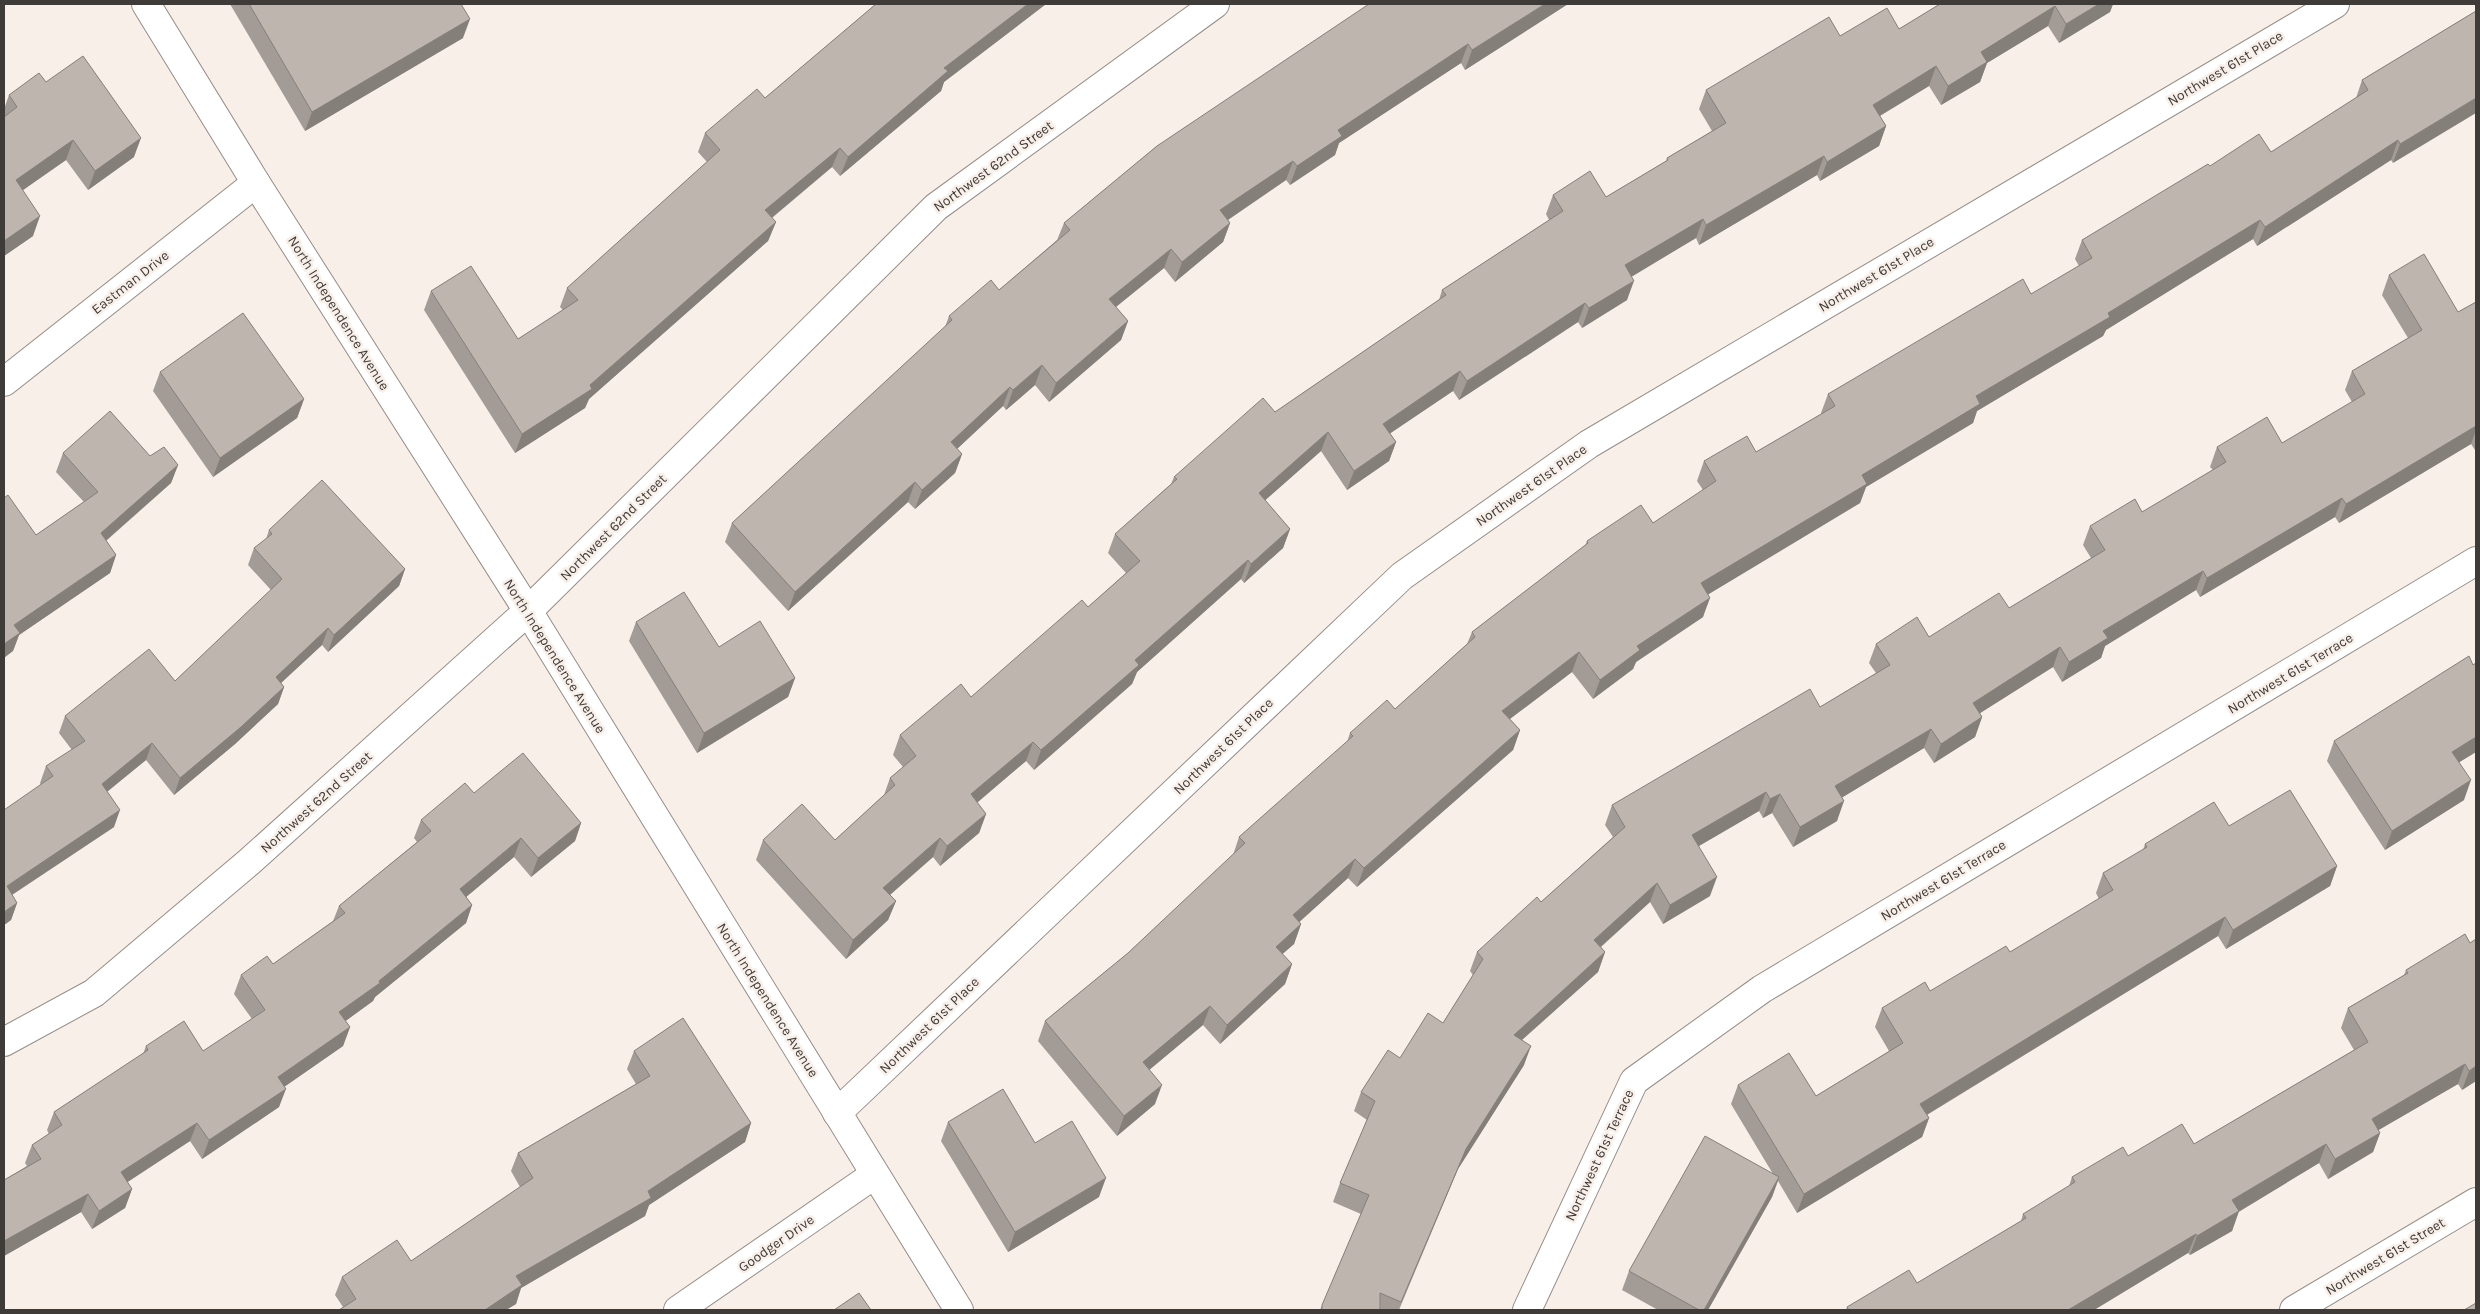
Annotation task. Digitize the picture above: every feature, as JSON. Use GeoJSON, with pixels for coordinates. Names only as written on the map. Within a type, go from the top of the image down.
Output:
{"type":"FeatureCollection","features":[{"type":"Feature","properties":{"kind":"street","name":"North Independence Avenue"},"geometry":{"type":"LineString","coordinates":[[146,4],[256,183],[528,611],[959,1310]]}},
{"type":"Feature","properties":{"kind":"street","name":"Northwest 62nd Street"},"geometry":{"type":"LineString","coordinates":[[4,1042],[94,993],[249,862],[528,611],[936,207],[1215,4]]}},
{"type":"Feature","properties":{"kind":"street","name":"Northwest 61st Place"},"geometry":{"type":"LineString","coordinates":[[837,1113],[1402,576],[1589,444],[2335,4]]}},
{"type":"Feature","properties":{"kind":"street","name":"Eastman Drive"},"geometry":{"type":"LineString","coordinates":[[4,382],[256,183]]}},
{"type":"Feature","properties":{"kind":"street","name":"Northwest 61st Terrace"},"geometry":{"type":"LineString","coordinates":[[1527,1310],[1634,1081],[1762,989],[2476,561]]}},
{"type":"Feature","properties":{"kind":"street","name":"Goodger Drive"},"geometry":{"type":"LineString","coordinates":[[678,1310],[874,1175]]}},
{"type":"Feature","properties":{"kind":"street","name":"Northwest 61st Street"},"geometry":{"type":"LineString","coordinates":[[2294,1310],[2476,1202]]}},
{"type":"Feature","properties":{"kind":"building"},"geometry":{"type":"Polygon","coordinates":[[[249,4],[461,4],[470,19],[312,112],[249,4]]]}},
{"type":"Feature","properties":{"kind":"building"},"geometry":{"type":"Polygon","coordinates":[[[876,4],[1028,4],[944,68],[948,71],[848,157],[840,148],[765,210],[776,222],[590,385],[592,389],[522,434],[431,291],[471,266],[518,339],[578,300],[567,288],[720,150],[705,133],[757,89],[765,98],[876,4]]]}},
{"type":"Feature","properties":{"kind":"building"},"geometry":{"type":"Polygon","coordinates":[[[1369,4],[1545,4],[1472,50],[1468,44],[1338,130],[1342,136],[1297,166],[1293,161],[1220,210],[1230,223],[1182,262],[1171,249],[1109,299],[1128,321],[1056,383],[1042,365],[1013,390],[1010,387],[951,442],[962,454],[922,490],[915,482],[795,592],[732,523],[952,320],[949,316],[991,280],[999,290],[1070,230],[1064,223],[1157,146],[1369,4]]]}},
{"type":"Feature","properties":{"kind":"building"},"geometry":{"type":"Polygon","coordinates":[[[1940,4],[2099,4],[2066,24],[2055,6],[1981,52],[1987,62],[1948,86],[1936,66],[1873,105],[1886,126],[1827,162],[1824,156],[1706,225],[1703,219],[1625,265],[1634,281],[1589,308],[1585,303],[1467,381],[1460,371],[1383,424],[1396,442],[1354,471],[1328,432],[1259,493],[1290,529],[1251,564],[1248,560],[1135,660],[1139,665],[1041,750],[1033,742],[971,794],[986,814],[947,846],[940,838],[883,888],[896,901],[853,940],[763,840],[802,804],[835,840],[895,785],[890,778],[916,756],[900,735],[961,684],[971,697],[1082,600],[1088,607],[1140,561],[1115,534],[1177,479],[1174,477],[1263,398],[1275,412],[1446,295],[1442,290],[1563,211],[1553,195],[1590,171],[1606,197],[1726,123],[1706,90],[1829,17],[1840,36],[1887,8],[1899,29],[1940,4]]]}},
{"type":"Feature","properties":{"kind":"building"},"geometry":{"type":"Polygon","coordinates":[[[2476,11],[2476,98],[2400,144],[2398,140],[2265,227],[2260,220],[2108,313],[2110,317],[1976,396],[1980,404],[1862,475],[1867,484],[1701,583],[1710,598],[1637,646],[1640,650],[1600,680],[1579,652],[1502,711],[1520,730],[1364,868],[1355,859],[1293,915],[1301,924],[1276,947],[1292,964],[1227,1025],[1210,1006],[1143,1062],[1162,1085],[1124,1116],[1045,1021],[1128,953],[1245,843],[1239,837],[1353,736],[1350,733],[1387,700],[1395,709],[1475,637],[1472,632],[1588,543],[1587,541],[1641,505],[1653,523],[1716,481],[1704,461],[1747,436],[1756,452],[1835,406],[1828,394],[2023,279],[2031,294],[2092,258],[2082,240],[2208,164],[2210,166],[2259,134],[2271,152],[2368,90],[2362,80],[2476,11]]]}},
{"type":"Feature","properties":{"kind":"building"},"geometry":{"type":"Polygon","coordinates":[[[83,56],[141,138],[95,171],[73,140],[16,180],[40,216],[4,241],[4,117],[17,107],[9,95],[39,73],[46,82],[83,56]]]}},
{"type":"Feature","properties":{"kind":"building"},"geometry":{"type":"Polygon","coordinates":[[[2424,254],[2458,312],[2476,302],[2476,426],[2346,504],[2342,498],[2207,578],[2203,571],[2103,631],[2108,638],[2069,662],[2060,647],[1973,703],[1982,717],[1941,744],[1931,729],[1835,786],[1844,801],[1800,827],[1780,794],[1770,799],[1766,792],[1692,835],[1717,877],[1670,905],[1657,883],[1594,940],[1605,952],[1514,1035],[1531,1046],[1466,1149],[1401,1302],[1380,1293],[1380,1310],[1322,1310],[1322,1305],[1369,1195],[1340,1183],[1375,1101],[1361,1092],[1388,1050],[1400,1058],[1428,1013],[1443,1023],[1483,959],[1477,952],[1537,897],[1541,902],[1625,827],[1612,805],[1810,689],[1820,707],[1890,665],[1876,644],[1917,617],[1929,637],[1999,593],[2009,608],[2105,550],[2090,526],[2135,499],[2142,512],[2226,462],[2217,447],[2267,417],[2282,443],[2365,394],[2352,371],[2422,330],[2389,275],[2424,254]]]}},
{"type":"Feature","properties":{"kind":"building"},"geometry":{"type":"Polygon","coordinates":[[[243,313],[304,399],[220,458],[160,372],[243,313]]]}},
{"type":"Feature","properties":{"kind":"building"},"geometry":{"type":"Polygon","coordinates":[[[110,411],[150,456],[164,447],[178,465],[101,533],[116,555],[14,625],[20,633],[4,644],[4,498],[8,495],[36,535],[98,492],[63,453],[110,411]]]}},
{"type":"Feature","properties":{"kind":"building"},"geometry":{"type":"Polygon","coordinates":[[[322,480],[405,569],[334,635],[328,628],[276,677],[284,687],[241,727],[180,778],[152,743],[102,784],[120,810],[7,886],[17,903],[4,912],[4,810],[53,776],[46,766],[85,741],[65,716],[149,649],[175,681],[282,579],[254,548],[272,534],[269,530],[322,480]]]}},
{"type":"Feature","properties":{"kind":"building"},"geometry":{"type":"Polygon","coordinates":[[[684,592],[719,647],[760,621],[795,678],[704,733],[636,622],[684,592]]]}},
{"type":"Feature","properties":{"kind":"building"},"geometry":{"type":"Polygon","coordinates":[[[2469,656],[2473,665],[2476,663],[2476,737],[2452,752],[2471,780],[2392,831],[2334,741],[2469,656]]]}},
{"type":"Feature","properties":{"kind":"building"},"geometry":{"type":"Polygon","coordinates":[[[523,753],[581,823],[538,858],[521,838],[460,889],[472,905],[379,981],[380,983],[339,1012],[350,1027],[278,1077],[286,1089],[209,1140],[197,1123],[121,1172],[132,1189],[99,1211],[88,1194],[4,1241],[4,1180],[41,1159],[32,1145],[62,1125],[54,1112],[148,1050],[146,1046],[184,1021],[203,1051],[265,1010],[241,975],[267,956],[273,964],[345,913],[339,906],[431,831],[421,820],[465,783],[474,793],[523,753]]]}},
{"type":"Feature","properties":{"kind":"building"},"geometry":{"type":"Polygon","coordinates":[[[2290,790],[2337,866],[2233,930],[2225,917],[1920,1104],[1929,1118],[1804,1194],[1738,1085],[1789,1053],[1816,1096],[1903,1043],[1882,1008],[1925,982],[1930,991],[2006,946],[2010,952],[2113,890],[2103,873],[2147,847],[2145,844],[2214,802],[2229,826],[2290,790]]]}},
{"type":"Feature","properties":{"kind":"building"},"geometry":{"type":"Polygon","coordinates":[[[2465,934],[2470,943],[2476,939],[2476,1066],[2469,1071],[2465,1064],[2372,1119],[2380,1133],[2335,1159],[2326,1144],[2232,1200],[2239,1211],[2197,1236],[2196,1234],[2068,1310],[1849,1310],[1847,1307],[1909,1270],[1917,1283],[2026,1218],[2023,1214],[2075,1182],[2072,1177],[2123,1147],[2128,1156],[2182,1124],[2194,1144],[2368,1042],[2348,1008],[2408,973],[2406,970],[2465,934]]]}},
{"type":"Feature","properties":{"kind":"building"},"geometry":{"type":"Polygon","coordinates":[[[683,1018],[751,1123],[648,1191],[651,1198],[516,1276],[522,1285],[485,1310],[339,1310],[356,1299],[342,1277],[397,1240],[411,1261],[533,1178],[518,1153],[650,1076],[634,1051],[683,1018]]]}},
{"type":"Feature","properties":{"kind":"building"},"geometry":{"type":"Polygon","coordinates":[[[1003,1089],[1035,1143],[1072,1121],[1106,1178],[1015,1232],[948,1122],[1003,1089]]]}},
{"type":"Feature","properties":{"kind":"building"},"geometry":{"type":"Polygon","coordinates":[[[1705,1136],[1779,1177],[1704,1310],[1699,1310],[1629,1271],[1705,1136]]]}},
{"type":"Feature","properties":{"kind":"building"},"geometry":{"type":"Polygon","coordinates":[[[859,1293],[871,1310],[834,1310],[859,1293]]]}},
{"type":"Feature","properties":{"kind":"building"},"geometry":{"type":"Polygon","coordinates":[[[2476,1303],[2476,1310],[2464,1310],[2476,1303]]]}}]}
